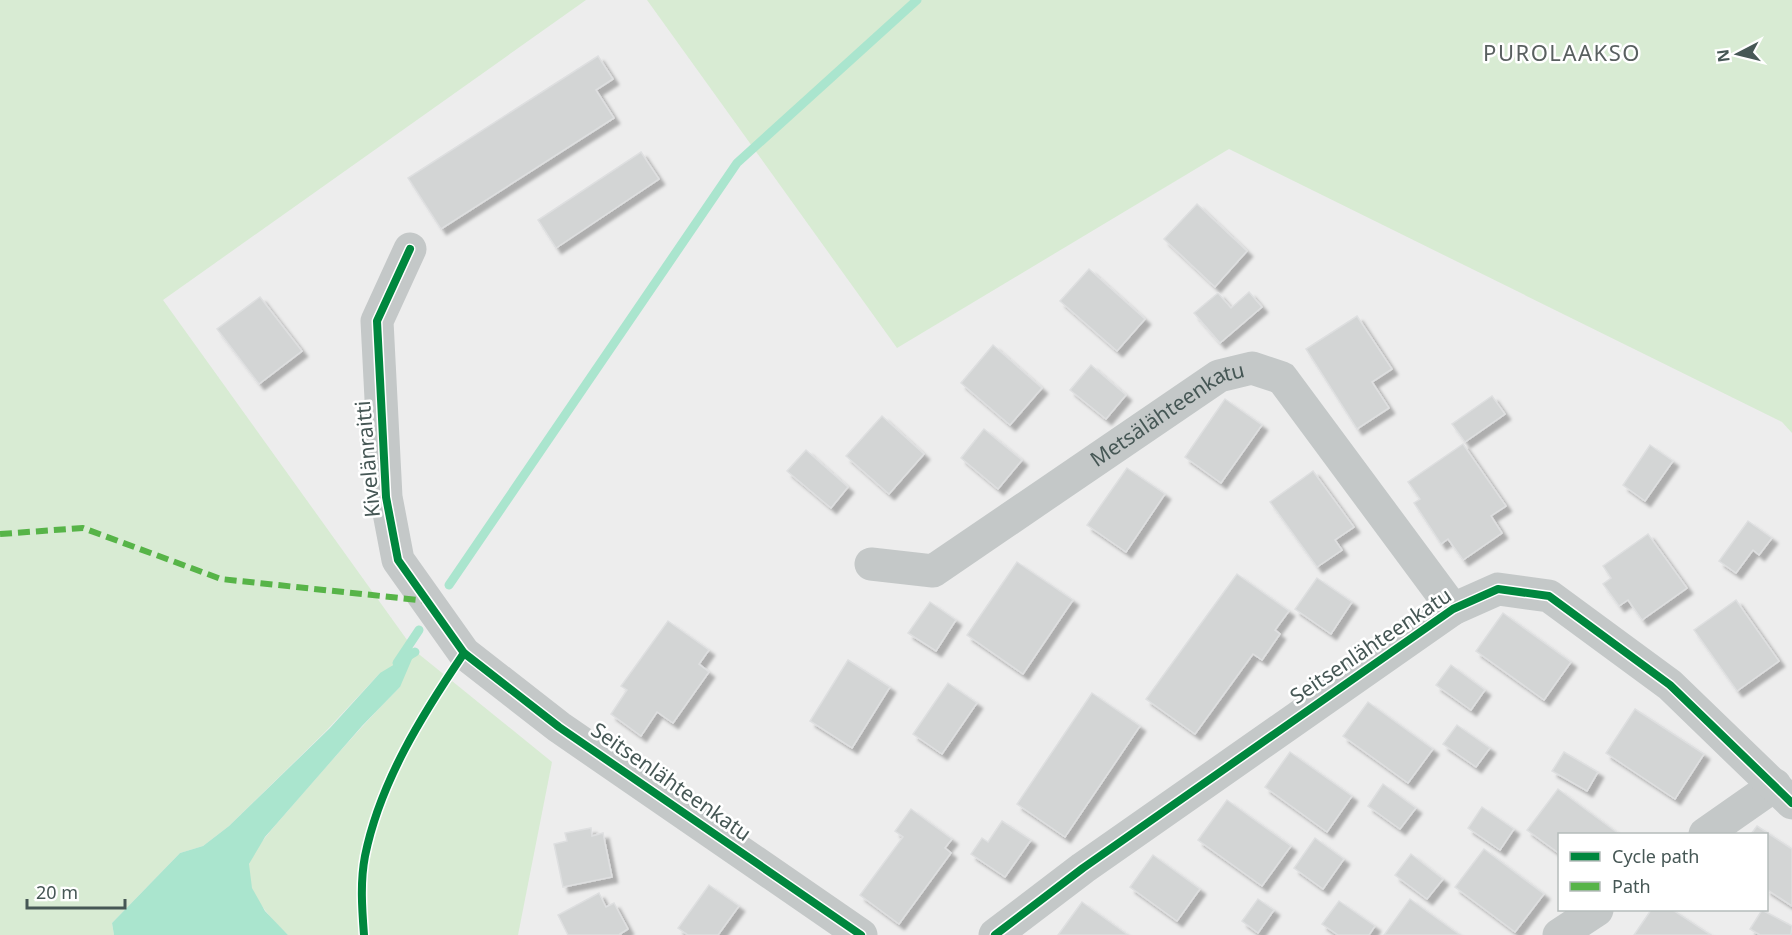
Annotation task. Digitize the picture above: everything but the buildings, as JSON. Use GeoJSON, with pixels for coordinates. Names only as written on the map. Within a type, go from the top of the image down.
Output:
{"type":"FeatureCollection","features":[{"type":"Feature","properties":{"kind":"street","name":"Kivelänraitti"},"geometry":{"type":"LineString","coordinates":[[410,249],[377,321],[386,497],[398,560],[464,653]]}},
{"type":"Feature","properties":{"kind":"street","name":"Metsälähteenkatu"},"geometry":{"type":"LineString","coordinates":[[871,564],[933,571],[1219,376],[1252,368],[1282,378],[1453,609]]}},
{"type":"Feature","properties":{"kind":"street","name":"Seitsenlähteenkatu"},"geometry":{"type":"LineString","coordinates":[[995,935],[1083,868],[1453,609],[1498,589],[1549,596],[1670,685],[1784,794]]}},
{"type":"Feature","properties":{"kind":"street","name":"Seitsenlähteenkatu"},"geometry":{"type":"LineString","coordinates":[[464,653],[559,727],[861,935]]}},
{"type":"Feature","properties":{"kind":"street"},"geometry":{"type":"LineString","coordinates":[[1707,833],[1784,794]]}},
{"type":"Feature","properties":{"kind":"street"},"geometry":{"type":"LineString","coordinates":[[1559,935],[1594,911]]}},
{"type":"Feature","properties":{"kind":"shaded area"},"geometry":{"type":"Polygon","coordinates":[[[0,0],[586,0],[163,300],[415,651],[552,762],[518,935],[288,935],[260,904],[255,895],[249,875],[249,865],[261,843],[345,746],[400,687],[380,673],[325,732],[229,826],[203,846],[180,853],[112,923],[114,935],[0,935],[0,0]]]}},
{"type":"Feature","properties":{"kind":"shaded area"},"geometry":{"type":"Polygon","coordinates":[[[647,0],[1792,0],[1792,433],[1782,422],[1229,149],[897,348],[647,0]]]}},
{"type":"Feature","properties":{"kind":"shaded area"},"geometry":{"type":"Polygon","coordinates":[[[415,652],[400,687],[362,726],[265,837],[249,864],[252,888],[265,911],[288,935],[114,935],[112,923],[180,853],[203,846],[229,826],[330,728],[380,673],[415,652]]]}},
{"type":"Feature","properties":{"kind":"waterway"},"geometry":{"type":"LineString","coordinates":[[449,585],[737,163],[917,0]]}},
{"type":"Feature","properties":{"kind":"waterway"},"geometry":{"type":"LineString","coordinates":[[415,652],[397,663],[419,630]]}},
{"type":"Feature","properties":{"kind":"marked path"},"geometry":{"type":"LineString","coordinates":[[0,534],[83,528],[221,579],[428,601]]}},
{"type":"Feature","properties":{"kind":"cycle path"},"geometry":{"type":"LineString","coordinates":[[410,249],[377,321],[386,497],[398,560],[464,653],[559,727],[861,935]]}},
{"type":"Feature","properties":{"kind":"cycle path"},"geometry":{"type":"LineString","coordinates":[[995,935],[1083,868],[1453,609],[1498,589],[1549,596],[1670,685],[1792,803]]}},
{"type":"Feature","properties":{"kind":"cycle path"},"geometry":{"type":"LineString","coordinates":[[364,935],[363,866],[381,802],[404,750],[464,653]]}},
{"type":"Feature","properties":{"kind":"district","name":"PUROLAAKSO"},"geometry":{"type":"Point","coordinates":[1562,53]}}]}
